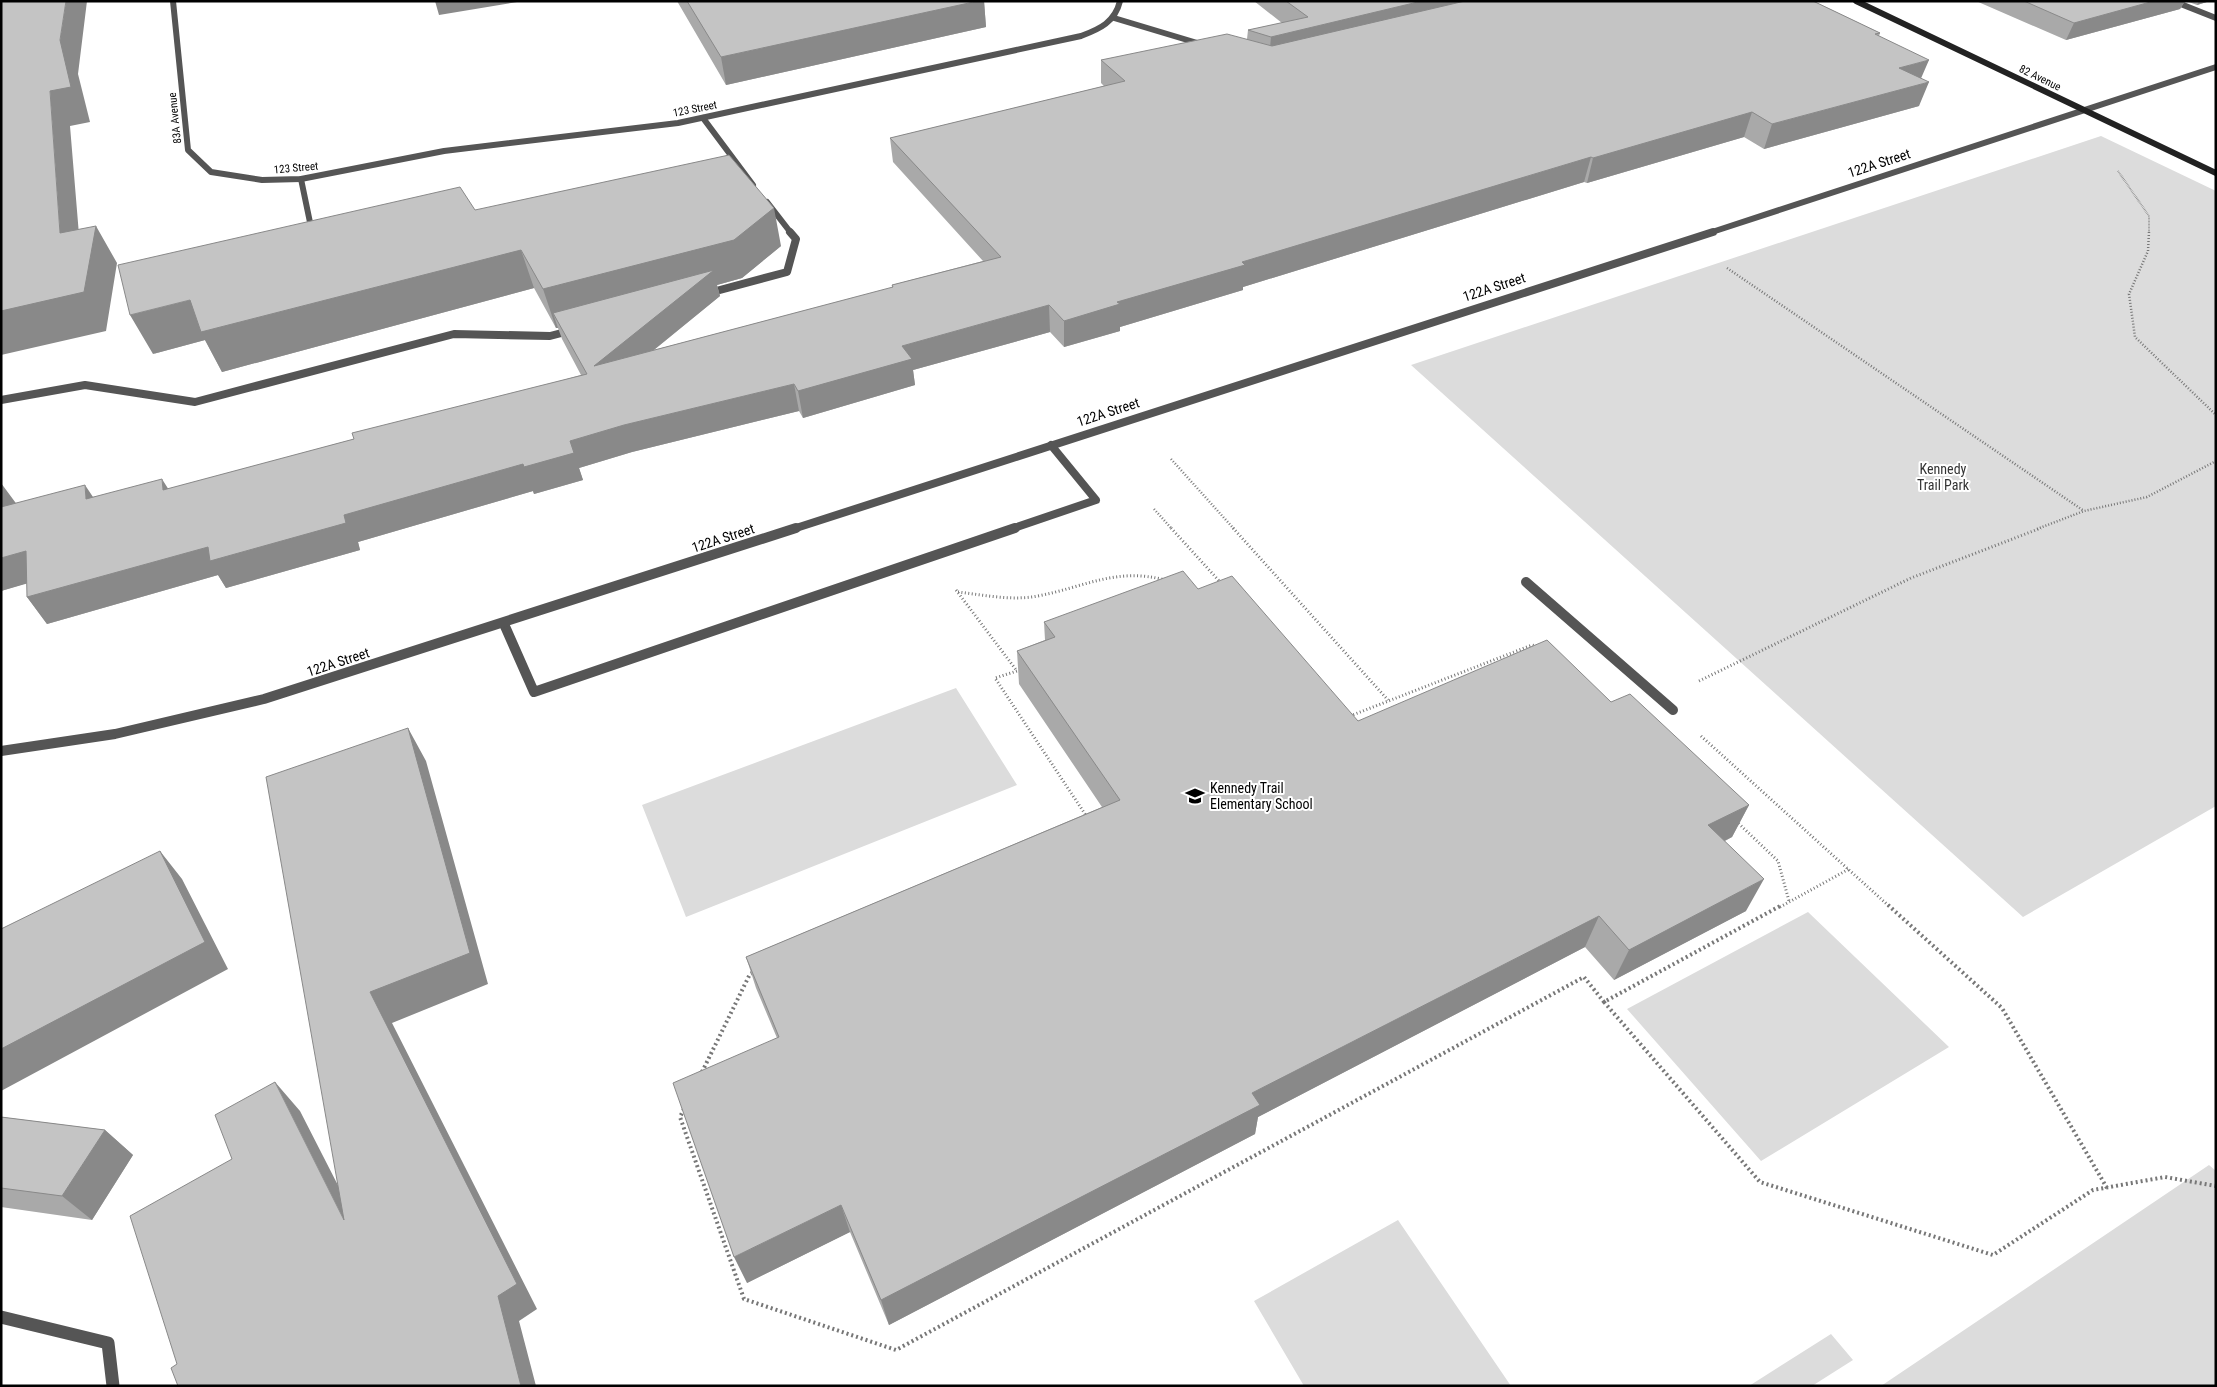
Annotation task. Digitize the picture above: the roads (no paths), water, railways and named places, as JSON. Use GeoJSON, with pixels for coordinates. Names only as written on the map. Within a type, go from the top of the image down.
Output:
{"type":"FeatureCollection","features":[{"type":"Feature","properties":{"kind":"street","name":"83A Avenue"},"geometry":{"type":"LineString","coordinates":[[173,1],[188,150],[197,161],[211,172],[262,180]]}},
{"type":"Feature","properties":{"kind":"street","name":"123 Street"},"geometry":{"type":"LineString","coordinates":[[262,180],[301,179],[444,151],[703,118],[1081,36],[1108,26],[1118,12],[1120,1]]}},
{"type":"Feature","properties":{"kind":"street","name":"82 Avenue"},"geometry":{"type":"LineString","coordinates":[[1856,1],[2216,173]]}},
{"type":"Feature","properties":{"kind":"street"},"geometry":{"type":"LineString","coordinates":[[2174,1],[2216,18]]}},
{"type":"Feature","properties":{"kind":"street"},"geometry":{"type":"LineString","coordinates":[[1114,18],[1212,48]]}},
{"type":"Feature","properties":{"kind":"street","name":"122A Street"},"geometry":{"type":"LineString","coordinates":[[1,752],[69,742],[215,713],[504,624],[1051,445],[2086,111],[2216,67]]}},
{"type":"Feature","properties":{"kind":"street"},"geometry":{"type":"LineString","coordinates":[[692,297],[786,272],[796,239],[703,118]]}},
{"type":"Feature","properties":{"kind":"street"},"geometry":{"type":"LineString","coordinates":[[732,172],[742,169]]}},
{"type":"Feature","properties":{"kind":"street"},"geometry":{"type":"LineString","coordinates":[[301,179],[313,240]]}},
{"type":"Feature","properties":{"kind":"street"},"geometry":{"type":"LineString","coordinates":[[1,400],[85,385],[195,402],[454,334],[550,336],[579,328]]}},
{"type":"Feature","properties":{"kind":"street"},"geometry":{"type":"LineString","coordinates":[[504,624],[534,692],[1096,500],[1051,445]]}},
{"type":"Feature","properties":{"kind":"street"},"geometry":{"type":"LineString","coordinates":[[1526,582],[1673,710]]}},
{"type":"Feature","properties":{"kind":"street"},"geometry":{"type":"LineString","coordinates":[[1,1317],[108,1343],[113,1386]]}},
{"type":"Feature","properties":{"kind":"place","name":"Kennedy Trail Elementary School"},"geometry":{"type":"Point","coordinates":[1195,796]}},
{"type":"Feature","properties":{"kind":"park label","name":"Kennedy Trail Park"},"geometry":{"type":"Point","coordinates":[1943,478]}}]}
